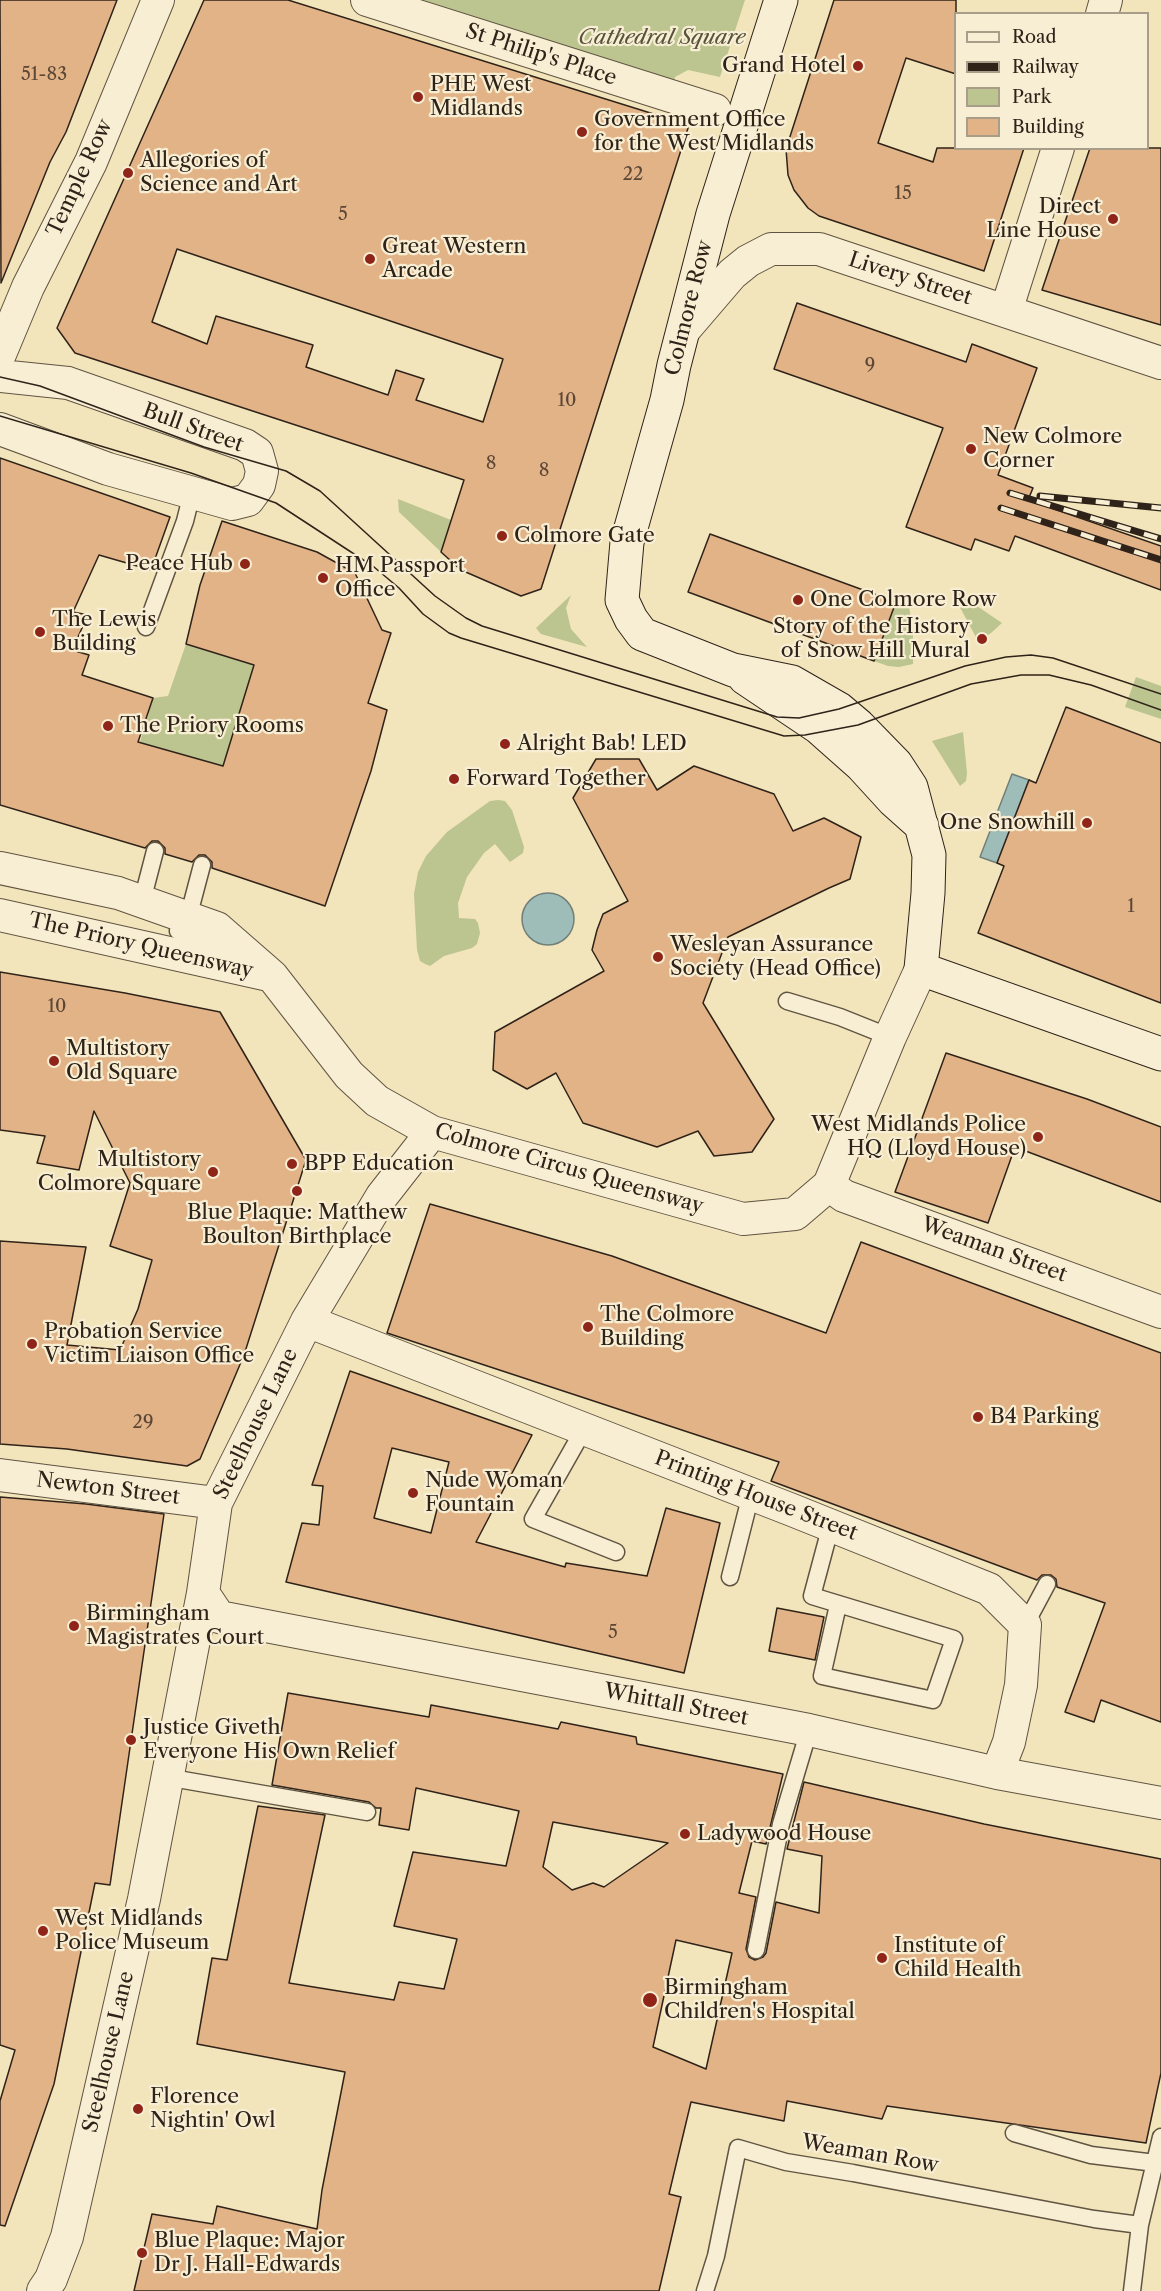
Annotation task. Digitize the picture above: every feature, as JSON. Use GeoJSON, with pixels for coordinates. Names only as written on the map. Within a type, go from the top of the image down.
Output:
{"type":"FeatureCollection","features":[{"type":"Feature","properties":{"kind":"street","name":"Temple Row"},"geometry":{"type":"LineString","coordinates":[[0,354],[27,287],[91,162],[158,0]]}},
{"type":"Feature","properties":{"kind":"street","name":"St Philip's Place"},"geometry":{"type":"LineString","coordinates":[[368,0],[715,110]]}},
{"type":"Feature","properties":{"kind":"street","name":"Colmore Row"},"geometry":{"type":"LineString","coordinates":[[631,619],[622,600],[627,542],[667,400],[713,214],[781,0]]}},
{"type":"Feature","properties":{"kind":"street"},"geometry":{"type":"LineString","coordinates":[[1006,310],[1057,150]]}},
{"type":"Feature","properties":{"kind":"street","name":"Livery Street"},"geometry":{"type":"LineString","coordinates":[[684,330],[732,274],[748,261],[771,249],[819,249],[1151,360]]}},
{"type":"Feature","properties":{"kind":"street","name":"Bull Street"},"geometry":{"type":"LineString","coordinates":[[0,376],[68,384],[245,445],[257,453],[262,471],[259,485],[248,500],[232,504],[108,469],[0,429]]}},
{"type":"Feature","properties":{"kind":"street","name":"Colmore Circus Queensway"},"geometry":{"type":"LineString","coordinates":[[272,976],[349,1075],[377,1101],[432,1132],[743,1219],[795,1214],[829,1185],[890,1037],[921,969],[929,855],[911,787],[896,764],[858,725],[839,710],[792,682],[733,670],[642,634],[631,619]]}},
{"type":"Feature","properties":{"kind":"street","name":"The Priory Queensway"},"geometry":{"type":"LineString","coordinates":[[0,868],[118,893],[142,901],[197,930],[217,928],[272,976]]}},
{"type":"Feature","properties":{"kind":"street","name":"The Priory Queensway"},"geometry":{"type":"LineString","coordinates":[[0,915],[272,976]]}},
{"type":"Feature","properties":{"kind":"street"},"geometry":{"type":"LineString","coordinates":[[921,969],[1161,1053]]}},
{"type":"Feature","properties":{"kind":"street","name":"Steelhouse Lane"},"geometry":{"type":"LineString","coordinates":[[47,2285],[67,2237],[144,1899],[203,1593],[216,1503],[286,1362],[320,1326],[382,1196],[432,1132]]}},
{"type":"Feature","properties":{"kind":"street","name":"Weaman Street"},"geometry":{"type":"LineString","coordinates":[[829,1185],[844,1196],[1161,1312]]}},
{"type":"Feature","properties":{"kind":"street","name":"Printing House Street"},"geometry":{"type":"LineString","coordinates":[[320,1326],[989,1589],[1025,1625]]}},
{"type":"Feature","properties":{"kind":"street","name":"Newton Street"},"geometry":{"type":"LineString","coordinates":[[0,1475],[216,1503]]}},
{"type":"Feature","properties":{"kind":"street","name":"Whittall Street"},"geometry":{"type":"LineString","coordinates":[[203,1593],[219,1617],[809,1730],[997,1773],[1160,1801]]}},
{"type":"Feature","properties":{"kind":"street"},"geometry":{"type":"LineString","coordinates":[[997,1773],[1009,1742],[1021,1685],[1025,1625]]}},
{"type":"Feature","properties":{"kind":"lane"},"geometry":{"type":"LineString","coordinates":[[146,627],[185,521],[192,493]]}},
{"type":"Feature","properties":{"kind":"lane"},"geometry":{"type":"LineString","coordinates":[[142,901],[155,851]]}},
{"type":"Feature","properties":{"kind":"lane"},"geometry":{"type":"LineString","coordinates":[[197,930],[202,864]]}},
{"type":"Feature","properties":{"kind":"lane"},"geometry":{"type":"LineString","coordinates":[[787,1001],[840,1017],[890,1037]]}},
{"type":"Feature","properties":{"kind":"lane"},"geometry":{"type":"LineString","coordinates":[[584,1429],[533,1519],[616,1552]]}},
{"type":"Feature","properties":{"kind":"lane"},"geometry":{"type":"LineString","coordinates":[[730,1577],[750,1494]]}},
{"type":"Feature","properties":{"kind":"lane"},"geometry":{"type":"LineString","coordinates":[[831,1526],[812,1596],[954,1639],[933,1700],[822,1676],[838,1605]]}},
{"type":"Feature","properties":{"kind":"lane"},"geometry":{"type":"LineString","coordinates":[[1025,1625],[1047,1584]]}},
{"type":"Feature","properties":{"kind":"lane"},"geometry":{"type":"LineString","coordinates":[[756,1950],[781,1824],[809,1730]]}},
{"type":"Feature","properties":{"kind":"lane"},"geometry":{"type":"LineString","coordinates":[[166,1777],[367,1812]]}},
{"type":"Feature","properties":{"kind":"lane"},"geometry":{"type":"LineString","coordinates":[[1014,2133],[1091,2155],[1155,2163]]}},
{"type":"Feature","properties":{"kind":"lane"},"geometry":{"type":"LineString","coordinates":[[1132,2291],[1140,2225],[1161,2137]]}},
{"type":"Feature","properties":{"kind":"lane","name":"Weaman Row"},"geometry":{"type":"LineString","coordinates":[[705,2291],[716,2256],[738,2148],[786,2162],[1094,2219],[1140,2225]]}},
{"type":"Feature","properties":{"kind":"green space","name":"Cathedral Square"},"geometry":{"type":"Polygon","coordinates":[[[423,0],[745,0],[720,77],[688,70],[675,77],[674,82],[423,0]]]}},
{"type":"Feature","properties":{"kind":"green space"},"geometry":{"type":"Polygon","coordinates":[[[398,499],[451,520],[441,552],[399,512],[398,499]]]}},
{"type":"Feature","properties":{"kind":"green space"},"geometry":{"type":"Polygon","coordinates":[[[958,590],[1002,623],[978,641],[954,596],[958,590]]]}},
{"type":"Feature","properties":{"kind":"green space"},"geometry":{"type":"Polygon","coordinates":[[[571,595],[566,608],[571,629],[587,647],[541,634],[536,628],[571,595]]]}},
{"type":"Feature","properties":{"kind":"green space"},"geometry":{"type":"Polygon","coordinates":[[[896,602],[909,607],[913,628],[913,664],[899,667],[874,661],[896,602]]]}},
{"type":"Feature","properties":{"kind":"green space"},"geometry":{"type":"Polygon","coordinates":[[[186,644],[254,665],[223,766],[140,742],[153,698],[168,696],[186,644]]]}},
{"type":"Feature","properties":{"kind":"green space"},"geometry":{"type":"Polygon","coordinates":[[[1136,677],[1161,686],[1161,719],[1125,707],[1136,677]]]}},
{"type":"Feature","properties":{"kind":"green space"},"geometry":{"type":"Polygon","coordinates":[[[963,732],[967,773],[966,781],[960,786],[932,741],[963,732]]]}},
{"type":"Feature","properties":{"kind":"green space"},"geometry":{"type":"Polygon","coordinates":[[[490,801],[505,801],[512,810],[524,847],[523,853],[510,862],[495,844],[484,853],[467,877],[458,903],[459,918],[475,919],[478,923],[480,933],[477,944],[472,948],[444,956],[430,966],[425,964],[420,961],[417,950],[414,894],[418,872],[426,856],[447,832],[490,801]]]}},
{"type":"Feature","properties":{"kind":"water"},"geometry":{"type":"Polygon","coordinates":[[[1012,774],[1029,780],[997,863],[980,857],[1012,774]]]}},
{"type":"Feature","properties":{"kind":"water"},"geometry":{"type":"Polygon","coordinates":[[[548,893],[558,895],[566,901],[572,909],[574,919],[572,929],[566,937],[558,943],[548,945],[538,943],[530,937],[524,929],[522,919],[524,909],[530,901],[538,895],[548,893]]]}},
{"type":"Feature","properties":{"kind":"building"},"geometry":{"type":"Polygon","coordinates":[[[0,0],[117,0],[66,132],[50,162],[1,283],[0,0]]]}},
{"type":"Feature","properties":{"kind":"building"},"geometry":{"type":"Polygon","coordinates":[[[204,0],[288,0],[689,125],[541,589],[521,596],[461,570],[441,552],[464,480],[75,353],[57,328],[204,0]],[[177,249],[152,322],[207,344],[216,316],[313,345],[306,367],[388,395],[396,370],[424,379],[416,400],[483,422],[503,359],[177,249]]]}},
{"type":"Feature","properties":{"kind":"building"},"geometry":{"type":"Polygon","coordinates":[[[834,0],[956,0],[954,73],[906,58],[878,143],[933,162],[937,148],[1023,150],[984,271],[819,216],[808,208],[794,190],[788,175],[786,149],[834,0]]]}},
{"type":"Feature","properties":{"kind":"building","name":"Direct Line House"},"geometry":{"type":"Polygon","coordinates":[[[1161,148],[1161,325],[1042,290],[1089,150],[1161,148]]]}},
{"type":"Feature","properties":{"kind":"building"},"geometry":{"type":"Polygon","coordinates":[[[797,303],[966,362],[972,344],[1037,368],[998,475],[1033,488],[1028,500],[1161,546],[1161,590],[1015,536],[1009,551],[975,539],[971,550],[906,527],[943,428],[774,369],[797,303]]]}},
{"type":"Feature","properties":{"kind":"building"},"geometry":{"type":"Polygon","coordinates":[[[0,458],[170,517],[151,570],[99,555],[73,612],[88,615],[72,650],[89,655],[82,675],[153,698],[138,742],[223,766],[254,665],[186,644],[200,585],[222,521],[317,552],[355,573],[382,630],[391,633],[368,703],[387,710],[371,771],[325,906],[212,868],[212,862],[205,855],[199,855],[192,862],[165,854],[165,848],[158,841],[152,841],[145,848],[0,805],[0,458]]]}},
{"type":"Feature","properties":{"kind":"building","name":"One Colmore Row"},"geometry":{"type":"Polygon","coordinates":[[[710,534],[896,602],[874,661],[688,592],[710,534]]]}},
{"type":"Feature","properties":{"kind":"building","name":"One Snowhill"},"geometry":{"type":"Polygon","coordinates":[[[1066,707],[1161,743],[1161,1003],[978,933],[1004,866],[997,863],[1029,780],[1036,783],[1066,707]]]}},
{"type":"Feature","properties":{"kind":"building","name":"Wesleyan Assurance Society (Head Office)"},"geometry":{"type":"Polygon","coordinates":[[[596,759],[639,759],[657,790],[694,766],[774,794],[793,831],[824,818],[861,837],[850,879],[728,937],[703,1003],[774,1119],[752,1152],[714,1156],[698,1131],[657,1147],[583,1123],[556,1073],[527,1089],[493,1070],[495,1032],[604,971],[592,950],[597,930],[603,914],[628,901],[573,798],[596,759]]]}},
{"type":"Feature","properties":{"kind":"building"},"geometry":{"type":"Polygon","coordinates":[[[0,972],[220,1012],[306,1160],[244,1355],[200,1459],[187,1466],[67,1449],[0,1444],[0,1241],[86,1247],[67,1345],[120,1350],[138,1309],[152,1260],[110,1246],[130,1183],[94,1111],[79,1170],[37,1163],[45,1136],[0,1130],[0,972]]]}},
{"type":"Feature","properties":{"kind":"building","name":"West Midlands Police HQ (Lloyd House)"},"geometry":{"type":"Polygon","coordinates":[[[946,1053],[1087,1099],[1161,1127],[1161,1202],[1015,1147],[988,1223],[895,1192],[946,1053]]]}},
{"type":"Feature","properties":{"kind":"building"},"geometry":{"type":"Polygon","coordinates":[[[430,1204],[612,1256],[826,1333],[861,1242],[1161,1353],[1161,1722],[1101,1700],[1094,1722],[1065,1712],[1105,1603],[1057,1587],[1056,1579],[1051,1575],[1042,1575],[1037,1580],[771,1481],[779,1462],[387,1333],[430,1204]]]}},
{"type":"Feature","properties":{"kind":"building"},"geometry":{"type":"Polygon","coordinates":[[[350,1371],[532,1435],[476,1542],[565,1567],[566,1563],[647,1576],[666,1508],[720,1523],[684,1673],[286,1582],[302,1523],[319,1525],[323,1486],[312,1485],[350,1371]],[[392,1448],[374,1518],[431,1533],[449,1462],[392,1448]]]}},
{"type":"Feature","properties":{"kind":"building","name":"Birmingham Magistrates Court"},"geometry":{"type":"Polygon","coordinates":[[[0,1497],[86,1504],[164,1514],[110,1885],[95,1883],[54,2084],[5,2226],[0,2225],[0,2101],[15,2050],[0,2045],[0,1497]]]}},
{"type":"Feature","properties":{"kind":"building"},"geometry":{"type":"Polygon","coordinates":[[[777,1608],[824,1617],[815,1660],[769,1651],[777,1608]]]}},
{"type":"Feature","properties":{"kind":"building","name":"Birmingham Children's Hospital"},"geometry":{"type":"Polygon","coordinates":[[[288,1693],[429,1717],[431,1705],[558,1729],[561,1722],[636,1737],[637,1744],[783,1774],[766,1844],[752,1841],[739,1893],[756,1897],[746,1949],[749,1957],[755,1960],[766,1953],[776,1902],[819,1913],[822,1856],[787,1849],[804,1782],[984,1824],[1161,1859],[1161,2073],[1146,2143],[887,2106],[882,2119],[787,2101],[784,2121],[691,2102],[669,2194],[681,2197],[659,2291],[134,2291],[152,2214],[213,2224],[217,2206],[317,2229],[322,2190],[345,2072],[197,2044],[212,1958],[227,1960],[258,1806],[325,1815],[289,1983],[394,2000],[399,1982],[444,1989],[457,1939],[394,1926],[413,1852],[506,1866],[519,1811],[416,1788],[409,1830],[379,1825],[381,1808],[376,1808],[369,1802],[272,1785],[288,1693]],[[553,1822],[543,1867],[572,1890],[593,1883],[604,1887],[668,1843],[553,1822]],[[676,1940],[653,2047],[706,2069],[732,1953],[676,1940]]]}},
{"type":"Feature","properties":{"kind":"tram line"},"geometry":{"type":"LineString","coordinates":[[0,377],[40,386],[204,447],[286,471],[320,491],[435,596],[466,618],[482,626],[777,717],[799,718],[839,709],[965,666],[1006,657],[1031,655],[1053,658],[1161,694]]}},
{"type":"Feature","properties":{"kind":"tram line"},"geometry":{"type":"LineString","coordinates":[[0,416],[191,473],[276,503],[374,567],[399,588],[423,614],[449,633],[461,638],[784,736],[805,735],[858,725],[971,684],[1021,675],[1049,675],[1091,685],[1161,710]]}},
{"type":"Feature","properties":{"kind":"railway"},"geometry":{"type":"LineString","coordinates":[[1010,493],[1161,539]]}},
{"type":"Feature","properties":{"kind":"railway"},"geometry":{"type":"LineString","coordinates":[[1040,496],[1161,508]]}},
{"type":"Feature","properties":{"kind":"railway"},"geometry":{"type":"LineString","coordinates":[[1001,508],[1161,560]]}},
{"type":"Feature","properties":{"kind":"place","name":"Grand Hotel"},"geometry":{"type":"Point","coordinates":[858,66]}},
{"type":"Feature","properties":{"kind":"place","name":"PHE West Midlands"},"geometry":{"type":"Point","coordinates":[418,97]}},
{"type":"Feature","properties":{"kind":"place","name":"Government Office for the West Midlands"},"geometry":{"type":"Point","coordinates":[582,132]}},
{"type":"Feature","properties":{"kind":"place","name":"Allegories of Science and Art"},"geometry":{"type":"Point","coordinates":[128,173]}},
{"type":"Feature","properties":{"kind":"place","name":"Direct Line House"},"geometry":{"type":"Point","coordinates":[1113,219]}},
{"type":"Feature","properties":{"kind":"place","name":"Great Western Arcade"},"geometry":{"type":"Point","coordinates":[370,259]}},
{"type":"Feature","properties":{"kind":"place","name":"New Colmore Corner"},"geometry":{"type":"Point","coordinates":[971,449]}},
{"type":"Feature","properties":{"kind":"place","name":"Colmore Gate"},"geometry":{"type":"Point","coordinates":[502,536]}},
{"type":"Feature","properties":{"kind":"place","name":"Peace Hub"},"geometry":{"type":"Point","coordinates":[245,564]}},
{"type":"Feature","properties":{"kind":"place","name":"HM Passport Office"},"geometry":{"type":"Point","coordinates":[323,578]}},
{"type":"Feature","properties":{"kind":"place","name":"One Colmore Row"},"geometry":{"type":"Point","coordinates":[798,600]}},
{"type":"Feature","properties":{"kind":"place","name":"The Lewis Building"},"geometry":{"type":"Point","coordinates":[40,632]}},
{"type":"Feature","properties":{"kind":"place","name":"Story of the History of Snow Hill Mural"},"geometry":{"type":"Point","coordinates":[982,639]}},
{"type":"Feature","properties":{"kind":"place","name":"The Priory Rooms"},"geometry":{"type":"Point","coordinates":[108,726]}},
{"type":"Feature","properties":{"kind":"place","name":"Alright Bab! LED"},"geometry":{"type":"Point","coordinates":[505,744]}},
{"type":"Feature","properties":{"kind":"place","name":"Forward Together"},"geometry":{"type":"Point","coordinates":[454,779]}},
{"type":"Feature","properties":{"kind":"place","name":"One Snowhill"},"geometry":{"type":"Point","coordinates":[1087,823]}},
{"type":"Feature","properties":{"kind":"place","name":"Wesleyan Assurance Society (Head Office)"},"geometry":{"type":"Point","coordinates":[658,957]}},
{"type":"Feature","properties":{"kind":"place","name":"Multistory Old Square"},"geometry":{"type":"Point","coordinates":[54,1061]}},
{"type":"Feature","properties":{"kind":"place","name":"West Midlands Police HQ (Lloyd House)"},"geometry":{"type":"Point","coordinates":[1038,1137]}},
{"type":"Feature","properties":{"kind":"place","name":"BPP Education"},"geometry":{"type":"Point","coordinates":[292,1164]}},
{"type":"Feature","properties":{"kind":"place","name":"Multistory Colmore Square"},"geometry":{"type":"Point","coordinates":[213,1172]}},
{"type":"Feature","properties":{"kind":"place","name":"Blue Plaque: Matthew Boulton Birthplace"},"geometry":{"type":"Point","coordinates":[297,1191]}},
{"type":"Feature","properties":{"kind":"place","name":"The Colmore Building"},"geometry":{"type":"Point","coordinates":[588,1327]}},
{"type":"Feature","properties":{"kind":"place","name":"Probation Service Victim Liaison Office"},"geometry":{"type":"Point","coordinates":[32,1344]}},
{"type":"Feature","properties":{"kind":"place","name":"B4 Parking"},"geometry":{"type":"Point","coordinates":[978,1417]}},
{"type":"Feature","properties":{"kind":"place","name":"Nude Woman Fountain"},"geometry":{"type":"Point","coordinates":[413,1493]}},
{"type":"Feature","properties":{"kind":"place","name":"Birmingham Magistrates Court"},"geometry":{"type":"Point","coordinates":[74,1626]}},
{"type":"Feature","properties":{"kind":"place","name":"Justice Giveth Everyone His Own Relief"},"geometry":{"type":"Point","coordinates":[131,1740]}},
{"type":"Feature","properties":{"kind":"place","name":"Ladywood House"},"geometry":{"type":"Point","coordinates":[685,1834]}},
{"type":"Feature","properties":{"kind":"place","name":"West Midlands Police Museum"},"geometry":{"type":"Point","coordinates":[43,1931]}},
{"type":"Feature","properties":{"kind":"place","name":"Institute of Child Health"},"geometry":{"type":"Point","coordinates":[882,1958]}},
{"type":"Feature","properties":{"kind":"place","name":"Birmingham Children's Hospital"},"geometry":{"type":"Point","coordinates":[650,2000]}},
{"type":"Feature","properties":{"kind":"place","name":"Florence Nightin' Owl"},"geometry":{"type":"Point","coordinates":[138,2109]}},
{"type":"Feature","properties":{"kind":"place","name":"Blue Plaque: Major Dr J. Hall-Edwards"},"geometry":{"type":"Point","coordinates":[142,2253]}}]}
